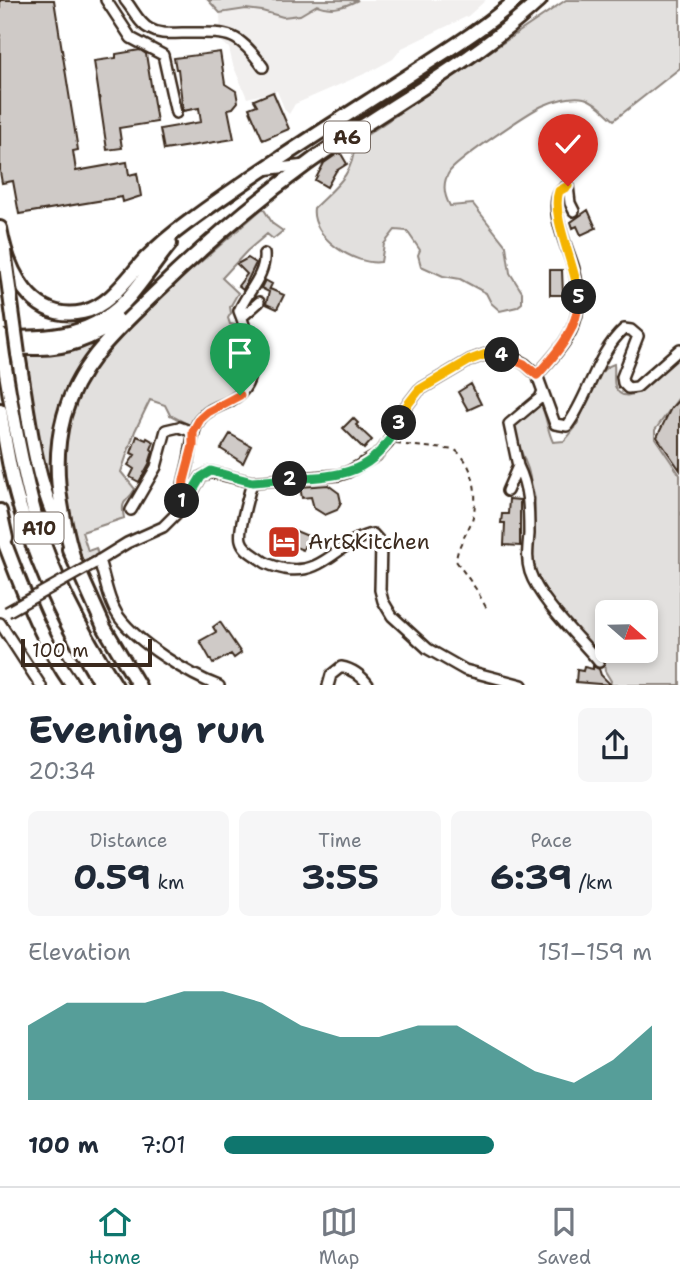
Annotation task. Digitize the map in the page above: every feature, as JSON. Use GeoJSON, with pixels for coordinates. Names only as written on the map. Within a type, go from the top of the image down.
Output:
{"type":"FeatureCollection","features":[{"type":"Feature","properties":{"kind":"highway","name":"A6"},"geometry":{"type":"LineString","coordinates":[[197,216],[262,170],[489,22],[516,0]]}},
{"type":"Feature","properties":{"kind":"highway","name":"A6"},"geometry":{"type":"LineString","coordinates":[[163,285],[305,165],[494,39],[540,0]]}},
{"type":"Feature","properties":{"kind":"highway"},"geometry":{"type":"LineString","coordinates":[[163,285],[113,323],[84,340],[2,352],[0,336],[56,337],[75,333],[119,308],[197,216]]}},
{"type":"Feature","properties":{"kind":"highway"},"geometry":{"type":"LineString","coordinates":[[4,251],[13,273],[30,297],[47,308],[82,312],[107,300],[158,247],[197,216]]}},
{"type":"Feature","properties":{"kind":"highway","name":"A10"},"geometry":{"type":"LineString","coordinates":[[0,228],[18,354],[41,478],[55,519],[104,627],[139,685]]}},
{"type":"Feature","properties":{"kind":"highway"},"geometry":{"type":"LineString","coordinates":[[73,556],[61,513],[57,484],[59,438],[64,414],[86,365],[102,344],[163,285]]}},
{"type":"Feature","properties":{"kind":"highway","name":"A10"},"geometry":{"type":"LineString","coordinates":[[2,352],[22,463],[39,528],[67,600],[94,652],[116,685]]}},
{"type":"Feature","properties":{"kind":"highway","name":"A10"},"geometry":{"type":"LineString","coordinates":[[0,410],[23,519],[57,605],[102,685]]}},
{"type":"Feature","properties":{"kind":"highway","name":"A10"},"geometry":{"type":"LineString","coordinates":[[0,512],[12,563],[33,618],[73,685]]}},
{"type":"Feature","properties":{"kind":"highway"},"geometry":{"type":"LineString","coordinates":[[0,531],[12,563]]}},
{"type":"Feature","properties":{"kind":"street"},"geometry":{"type":"LineString","coordinates":[[106,0],[131,38],[163,55],[176,113]]}},
{"type":"Feature","properties":{"kind":"street"},"geometry":{"type":"LineString","coordinates":[[125,0],[143,25],[151,30],[167,34],[233,36],[253,51],[263,67]]}},
{"type":"Feature","properties":{"kind":"street"},"geometry":{"type":"LineString","coordinates":[[262,170],[305,165]]}},
{"type":"Feature","properties":{"kind":"street"},"geometry":{"type":"LineString","coordinates":[[537,375],[564,343],[578,309],[575,271],[556,207],[559,191],[564,186],[568,186],[574,211]]}},
{"type":"Feature","properties":{"kind":"street"},"geometry":{"type":"LineString","coordinates":[[184,506],[181,497],[193,446],[193,432],[200,419],[208,412],[234,399],[247,387],[251,364],[248,336],[239,311],[262,272],[264,254]]}},
{"type":"Feature","properties":{"kind":"street"},"geometry":{"type":"LineString","coordinates":[[243,317],[259,302]]}},
{"type":"Feature","properties":{"kind":"street"},"geometry":{"type":"LineString","coordinates":[[4,614],[127,543],[163,527],[184,506],[201,477],[211,471],[252,482],[339,475],[360,467],[388,443],[405,408],[419,390],[470,360],[489,353],[510,356],[524,364],[537,375],[555,424],[567,426],[616,337],[624,329],[631,330],[638,336],[622,377],[628,388],[637,387],[680,349]]}},
{"type":"Feature","properties":{"kind":"street"},"geometry":{"type":"LineString","coordinates":[[543,390],[540,398],[509,424],[528,501],[527,556],[531,575],[549,602],[595,657]]}},
{"type":"Feature","properties":{"kind":"street"},"geometry":{"type":"LineString","coordinates":[[131,510],[156,467],[166,430],[179,427],[193,432]]}},
{"type":"Feature","properties":{"kind":"street"},"geometry":{"type":"LineString","coordinates":[[507,491],[518,466]]}},
{"type":"Feature","properties":{"kind":"street"},"geometry":{"type":"LineString","coordinates":[[252,482],[240,538],[244,547],[264,563],[278,568],[304,570],[337,554],[358,538],[373,534],[381,543],[380,590],[392,616],[428,649],[465,670],[522,685]]}},
{"type":"Feature","properties":{"kind":"street"},"geometry":{"type":"LineString","coordinates":[[96,561],[114,608],[127,626],[177,666],[219,685]]}},
{"type":"Feature","properties":{"kind":"street"},"geometry":{"type":"LineString","coordinates":[[0,623],[41,685]]}},
{"type":"Feature","properties":{"kind":"street"},"geometry":{"type":"LineString","coordinates":[[328,685],[331,675],[341,667],[348,668],[369,685]]}},
{"type":"Feature","properties":{"kind":"path"},"geometry":{"type":"LineString","coordinates":[[388,443],[455,450],[461,453],[470,467],[474,482],[473,516],[458,549],[456,561],[488,611]]}},
{"type":"Feature","properties":{"kind":"shaded area"},"geometry":{"type":"Polygon","coordinates":[[[208,0],[358,0],[338,7],[317,5],[300,15],[283,17],[246,9],[220,13],[208,0]]]}},
{"type":"Feature","properties":{"kind":"shaded area"},"geometry":{"type":"Polygon","coordinates":[[[358,0],[486,0],[468,16],[402,48],[393,59],[371,71],[295,104],[289,114],[277,91],[247,98],[229,48],[221,41],[220,13],[246,9],[272,15],[311,10],[317,5],[341,8],[358,0]]]}},
{"type":"Feature","properties":{"kind":"shaded area"},"geometry":{"type":"Polygon","coordinates":[[[566,0],[680,0],[680,68],[614,120],[596,104],[579,97],[557,100],[542,106],[467,156],[450,171],[445,188],[450,206],[473,204],[506,246],[510,273],[522,292],[522,303],[500,311],[491,303],[486,293],[460,279],[443,276],[421,266],[418,255],[420,250],[407,231],[395,230],[384,244],[381,262],[370,262],[347,254],[327,239],[319,229],[314,208],[342,180],[351,164],[355,143],[566,0]]]}},
{"type":"Feature","properties":{"kind":"shaded area"},"geometry":{"type":"Polygon","coordinates":[[[263,208],[273,224],[283,231],[273,239],[267,234],[222,278],[238,293],[230,307],[228,318],[230,324],[241,326],[243,334],[246,363],[242,386],[193,427],[170,415],[165,405],[150,400],[135,431],[121,472],[135,489],[124,504],[124,518],[82,532],[88,551],[96,548],[98,555],[83,562],[65,505],[60,471],[69,422],[87,375],[101,353],[126,327],[263,208]]]}},
{"type":"Feature","properties":{"kind":"shaded area"},"geometry":{"type":"Polygon","coordinates":[[[101,338],[75,375],[52,466],[52,490],[44,468],[23,354],[68,350],[101,338]]]}},
{"type":"Feature","properties":{"kind":"shaded area"},"geometry":{"type":"Polygon","coordinates":[[[680,352],[680,396],[655,430],[655,438],[680,475],[680,685],[610,685],[604,663],[658,663],[658,600],[595,600],[595,651],[558,609],[535,574],[532,558],[535,499],[528,469],[516,438],[515,425],[518,420],[541,405],[553,442],[564,441],[575,428],[594,382],[606,368],[614,364],[615,386],[621,394],[638,392],[659,375],[680,352]]]}},
{"type":"Feature","properties":{"kind":"building"},"geometry":{"type":"Polygon","coordinates":[[[0,0],[54,0],[78,150],[73,151],[76,171],[127,162],[129,175],[137,173],[141,196],[123,202],[122,197],[19,214],[13,181],[2,183],[0,172],[0,0]]]}},
{"type":"Feature","properties":{"kind":"building"},"geometry":{"type":"Polygon","coordinates":[[[140,50],[146,54],[157,122],[119,128],[122,148],[107,150],[94,61],[116,58],[116,54],[140,50]]]}},
{"type":"Feature","properties":{"kind":"building"},"geometry":{"type":"Polygon","coordinates":[[[220,52],[225,84],[236,91],[238,102],[228,109],[234,139],[164,150],[160,129],[201,122],[199,108],[183,111],[178,69],[174,58],[220,52]]]}},
{"type":"Feature","properties":{"kind":"building"},"geometry":{"type":"Polygon","coordinates":[[[273,92],[289,129],[263,140],[249,108],[257,105],[254,100],[273,92]]]}},
{"type":"Feature","properties":{"kind":"building"},"geometry":{"type":"Polygon","coordinates":[[[340,152],[347,164],[336,171],[327,187],[315,180],[324,163],[340,152]]]}},
{"type":"Feature","properties":{"kind":"building"},"geometry":{"type":"Polygon","coordinates":[[[588,210],[596,228],[581,235],[577,226],[573,228],[571,222],[588,210]]]}},
{"type":"Feature","properties":{"kind":"building"},"geometry":{"type":"Polygon","coordinates":[[[248,258],[256,263],[243,290],[238,286],[247,274],[237,264],[248,258]]]}},
{"type":"Feature","properties":{"kind":"building"},"geometry":{"type":"Polygon","coordinates":[[[550,270],[562,270],[563,295],[550,295],[550,270]]]}},
{"type":"Feature","properties":{"kind":"building"},"geometry":{"type":"Polygon","coordinates":[[[265,280],[272,284],[269,290],[284,295],[277,309],[266,304],[269,292],[261,288],[265,280]]]}},
{"type":"Feature","properties":{"kind":"building"},"geometry":{"type":"Polygon","coordinates":[[[471,384],[481,404],[468,410],[458,392],[471,384]]]}},
{"type":"Feature","properties":{"kind":"building"},"geometry":{"type":"Polygon","coordinates":[[[680,399],[680,470],[657,437],[671,408],[680,399]]]}},
{"type":"Feature","properties":{"kind":"building"},"geometry":{"type":"Polygon","coordinates":[[[353,418],[358,423],[356,425],[372,440],[364,449],[343,428],[353,418]]]}},
{"type":"Feature","properties":{"kind":"building"},"geometry":{"type":"Polygon","coordinates":[[[230,434],[251,446],[243,463],[221,449],[230,434]]]}},
{"type":"Feature","properties":{"kind":"building"},"geometry":{"type":"Polygon","coordinates":[[[137,436],[154,442],[149,464],[139,482],[130,477],[134,469],[128,465],[135,455],[131,453],[137,436]]]}},
{"type":"Feature","properties":{"kind":"building"},"geometry":{"type":"Polygon","coordinates":[[[328,485],[339,493],[341,502],[337,510],[325,515],[314,508],[311,497],[302,498],[300,487],[328,485]]]}},
{"type":"Feature","properties":{"kind":"building"},"geometry":{"type":"Polygon","coordinates":[[[509,499],[520,500],[520,546],[504,545],[505,523],[501,523],[502,514],[508,514],[509,499]]]}},
{"type":"Feature","properties":{"kind":"building"},"geometry":{"type":"Polygon","coordinates":[[[291,529],[308,536],[303,550],[285,543],[291,529]]]}},
{"type":"Feature","properties":{"kind":"building"},"geometry":{"type":"Polygon","coordinates":[[[220,622],[241,653],[234,658],[231,654],[213,664],[200,641],[216,632],[213,627],[220,622]]]}},
{"type":"Feature","properties":{"kind":"building"},"geometry":{"type":"Polygon","coordinates":[[[593,666],[599,669],[611,685],[576,682],[577,670],[583,671],[584,667],[593,669],[593,666]]]}},
{"type":"Feature","properties":{"kind":"place","name":"Art&Kitchen"},"geometry":{"type":"Point","coordinates":[284,542]}},
{"type":"Feature","properties":{"kind":"route"},"geometry":{"type":"LineString","coordinates":[[240,395],[208,412],[200,419],[193,432],[193,446],[181,497],[184,506],[201,477],[211,471],[252,482],[339,475],[360,467],[388,443],[405,408],[419,390],[470,360],[489,353],[510,356],[537,375],[564,343],[578,309],[575,271],[556,207],[559,191],[568,186]]}}]}
